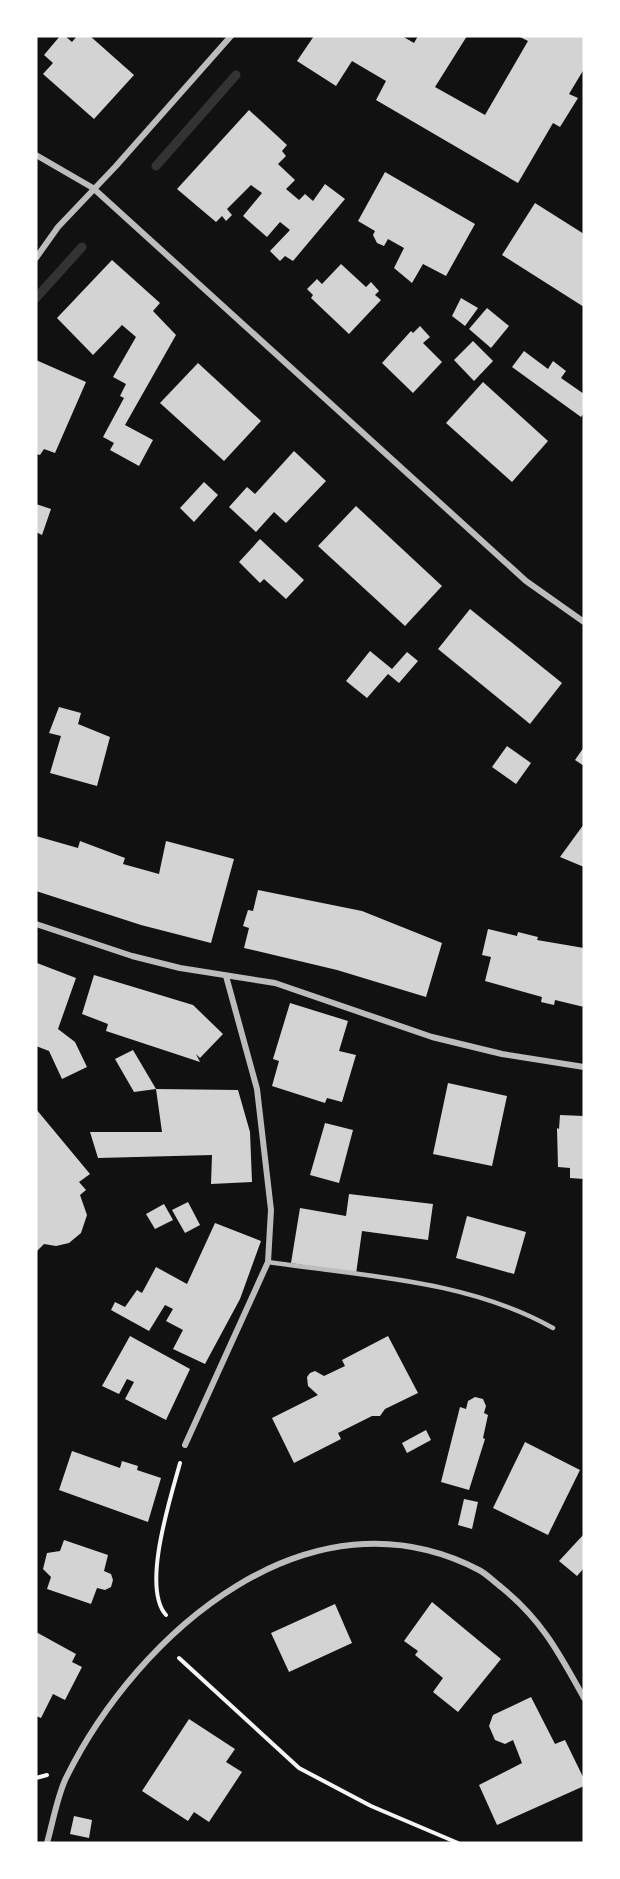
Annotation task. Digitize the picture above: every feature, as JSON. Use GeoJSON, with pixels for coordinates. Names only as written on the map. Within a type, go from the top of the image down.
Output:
{"type":"FeatureCollection","features":[{"type":"Feature","properties":{"kind":"street"},"geometry":{"type":"LineString","coordinates":[[36,258],[58,227],[116,166],[231,36]]}},
{"type":"Feature","properties":{"kind":"street"},"geometry":{"type":"LineString","coordinates":[[36,155],[93,188],[526,581],[584,622]]}},
{"type":"Feature","properties":{"kind":"street"},"geometry":{"type":"LineString","coordinates":[[36,924],[132,956],[226,976],[275,983],[432,1037],[502,1054],[584,1067]]}},
{"type":"Feature","properties":{"kind":"street"},"geometry":{"type":"LineString","coordinates":[[185,1445],[268,1262],[271,1210],[257,1089],[226,976]]}},
{"type":"Feature","properties":{"kind":"street"},"geometry":{"type":"LineString","coordinates":[[47,1843],[65,1780],[103,1712],[163,1643],[243,1580],[320,1549],[369,1542],[417,1547],[480,1571],[518,1601],[550,1636],[584,1698]]}},
{"type":"Feature","properties":{"kind":"lane"},"geometry":{"type":"LineString","coordinates":[[268,1262],[467,1293],[522,1311],[553,1328]]}},
{"type":"Feature","properties":{"kind":"path"},"geometry":{"type":"LineString","coordinates":[[160,1608],[156,1596],[162,1529],[185,1445]]}},
{"type":"Feature","properties":{"kind":"path"},"geometry":{"type":"LineString","coordinates":[[163,1643],[299,1768],[371,1806],[458,1843]]}},
{"type":"Feature","properties":{"kind":"building"},"geometry":{"type":"Polygon","coordinates":[[[60,36],[65,36],[72,42],[77,36],[90,36],[134,75],[94,119],[43,74],[53,63],[44,55],[60,36]]]}},
{"type":"Feature","properties":{"kind":"building"},"geometry":{"type":"Polygon","coordinates":[[[314,36],[402,36],[414,43],[418,36],[467,36],[435,87],[485,115],[528,41],[518,36],[584,36],[584,69],[569,94],[578,98],[560,127],[553,123],[518,183],[376,100],[386,81],[352,61],[336,86],[297,61],[314,36]]]}},
{"type":"Feature","properties":{"kind":"building"},"geometry":{"type":"Polygon","coordinates":[[[249,110],[287,145],[282,151],[286,156],[278,164],[295,180],[286,189],[299,200],[305,194],[313,201],[325,184],[345,199],[293,261],[285,256],[280,261],[270,251],[290,230],[280,222],[267,237],[243,216],[262,193],[251,185],[227,209],[232,215],[226,221],[222,216],[216,222],[177,189],[249,110]]]}},
{"type":"Feature","properties":{"kind":"building"},"geometry":{"type":"Polygon","coordinates":[[[385,172],[475,224],[446,276],[423,264],[412,283],[394,268],[404,248],[388,239],[384,246],[377,243],[373,235],[375,231],[358,221],[385,172]]]}},
{"type":"Feature","properties":{"kind":"building"},"geometry":{"type":"Polygon","coordinates":[[[535,203],[584,234],[584,307],[502,255],[535,203]]]}},
{"type":"Feature","properties":{"kind":"building"},"geometry":{"type":"Polygon","coordinates":[[[112,260],[160,303],[153,311],[176,335],[125,425],[153,440],[139,466],[110,450],[114,443],[103,437],[124,398],[120,396],[126,384],[113,377],[136,337],[122,325],[93,355],[57,318],[112,260]]]}},
{"type":"Feature","properties":{"kind":"building"},"geometry":{"type":"Polygon","coordinates":[[[341,264],[366,287],[371,282],[379,291],[375,295],[381,300],[349,334],[311,298],[313,295],[307,289],[317,279],[322,284],[341,264]]]}},
{"type":"Feature","properties":{"kind":"building"},"geometry":{"type":"Polygon","coordinates":[[[461,298],[478,308],[465,326],[452,316],[461,298]]]}},
{"type":"Feature","properties":{"kind":"building"},"geometry":{"type":"Polygon","coordinates":[[[487,308],[509,326],[491,348],[469,329],[487,308]]]}},
{"type":"Feature","properties":{"kind":"building"},"geometry":{"type":"Polygon","coordinates":[[[420,326],[430,337],[423,343],[442,362],[413,393],[382,363],[411,331],[413,333],[420,326]]]}},
{"type":"Feature","properties":{"kind":"building"},"geometry":{"type":"Polygon","coordinates":[[[473,341],[493,361],[474,381],[454,360],[473,341]]]}},
{"type":"Feature","properties":{"kind":"building"},"geometry":{"type":"Polygon","coordinates":[[[524,351],[548,369],[553,361],[566,371],[561,378],[584,394],[584,413],[581,417],[512,367],[524,351]]]}},
{"type":"Feature","properties":{"kind":"building"},"geometry":{"type":"Polygon","coordinates":[[[36,360],[86,382],[55,453],[44,449],[40,455],[36,454],[36,360]]]}},
{"type":"Feature","properties":{"kind":"building"},"geometry":{"type":"Polygon","coordinates":[[[198,363],[261,421],[224,461],[160,403],[198,363]]]}},
{"type":"Feature","properties":{"kind":"building"},"geometry":{"type":"Polygon","coordinates":[[[483,382],[548,441],[512,482],[446,423],[483,382]]]}},
{"type":"Feature","properties":{"kind":"building"},"geometry":{"type":"Polygon","coordinates":[[[294,451],[326,481],[286,523],[274,512],[256,532],[229,507],[247,487],[255,494],[294,451]]]}},
{"type":"Feature","properties":{"kind":"building"},"geometry":{"type":"Polygon","coordinates":[[[204,482],[218,495],[194,522],[180,508],[204,482]]]}},
{"type":"Feature","properties":{"kind":"building"},"geometry":{"type":"Polygon","coordinates":[[[36,504],[51,509],[42,535],[36,532],[36,504]]]}},
{"type":"Feature","properties":{"kind":"building"},"geometry":{"type":"Polygon","coordinates":[[[356,506],[442,586],[405,626],[318,546],[356,506]]]}},
{"type":"Feature","properties":{"kind":"building"},"geometry":{"type":"Polygon","coordinates":[[[260,539],[304,580],[286,599],[264,579],[260,583],[239,562],[260,539]]]}},
{"type":"Feature","properties":{"kind":"building"},"geometry":{"type":"Polygon","coordinates":[[[470,609],[562,683],[530,724],[438,649],[470,609]]]}},
{"type":"Feature","properties":{"kind":"building"},"geometry":{"type":"Polygon","coordinates":[[[370,651],[392,669],[407,652],[418,661],[399,683],[388,674],[367,698],[346,681],[370,651]]]}},
{"type":"Feature","properties":{"kind":"building"},"geometry":{"type":"Polygon","coordinates":[[[59,707],[81,713],[78,724],[110,737],[97,786],[50,773],[61,736],[49,733],[59,707]]]}},
{"type":"Feature","properties":{"kind":"building"},"geometry":{"type":"Polygon","coordinates":[[[507,746],[531,763],[516,784],[492,767],[507,746]]]}},
{"type":"Feature","properties":{"kind":"building"},"geometry":{"type":"Polygon","coordinates":[[[584,747],[584,766],[575,760],[584,747]]]}},
{"type":"Feature","properties":{"kind":"building"},"geometry":{"type":"Polygon","coordinates":[[[584,824],[584,867],[560,857],[584,824]]]}},
{"type":"Feature","properties":{"kind":"building"},"geometry":{"type":"Polygon","coordinates":[[[36,836],[78,848],[80,841],[125,858],[123,864],[159,874],[166,841],[234,859],[211,943],[141,925],[36,891],[36,836]]]}},
{"type":"Feature","properties":{"kind":"building"},"geometry":{"type":"Polygon","coordinates":[[[258,890],[362,911],[442,943],[426,997],[337,970],[244,948],[249,928],[243,926],[248,910],[253,911],[258,890]]]}},
{"type":"Feature","properties":{"kind":"building"},"geometry":{"type":"Polygon","coordinates":[[[488,929],[517,936],[518,932],[538,937],[537,940],[584,948],[584,1007],[555,1000],[554,1005],[541,1002],[542,997],[485,981],[491,957],[482,955],[488,929]]]}},
{"type":"Feature","properties":{"kind":"building"},"geometry":{"type":"Polygon","coordinates":[[[37,963],[76,978],[58,1029],[75,1042],[87,1067],[62,1079],[49,1051],[36,1046],[37,963]]]}},
{"type":"Feature","properties":{"kind":"building"},"geometry":{"type":"Polygon","coordinates":[[[94,975],[193,1005],[223,1034],[200,1058],[196,1054],[200,1062],[106,1031],[108,1024],[82,1014],[94,975]]]}},
{"type":"Feature","properties":{"kind":"building"},"geometry":{"type":"Polygon","coordinates":[[[290,1003],[348,1021],[339,1051],[356,1055],[342,1102],[327,1098],[325,1103],[272,1086],[279,1061],[273,1059],[290,1003]]]}},
{"type":"Feature","properties":{"kind":"building"},"geometry":{"type":"Polygon","coordinates":[[[133,1050],[156,1089],[134,1092],[115,1059],[133,1050]]]}},
{"type":"Feature","properties":{"kind":"building"},"geometry":{"type":"Polygon","coordinates":[[[448,1083],[507,1096],[492,1166],[433,1154],[448,1083]]]}},
{"type":"Feature","properties":{"kind":"building"},"geometry":{"type":"Polygon","coordinates":[[[156,1089],[238,1090],[250,1132],[252,1182],[211,1184],[212,1155],[98,1158],[90,1132],[162,1132],[156,1089]]]}},
{"type":"Feature","properties":{"kind":"building"},"geometry":{"type":"Polygon","coordinates":[[[36,1109],[90,1174],[79,1182],[86,1190],[80,1195],[87,1215],[81,1233],[69,1243],[56,1246],[44,1244],[36,1252],[36,1109]]]}},
{"type":"Feature","properties":{"kind":"building"},"geometry":{"type":"Polygon","coordinates":[[[560,1115],[584,1116],[584,1179],[570,1178],[570,1168],[558,1167],[557,1128],[559,1129],[560,1115]]]}},
{"type":"Feature","properties":{"kind":"building"},"geometry":{"type":"Polygon","coordinates":[[[325,1123],[353,1130],[339,1183],[310,1175],[325,1123]]]}},
{"type":"Feature","properties":{"kind":"building"},"geometry":{"type":"Polygon","coordinates":[[[349,1194],[433,1204],[428,1240],[362,1231],[356,1274],[291,1263],[300,1208],[346,1216],[349,1194]]]}},
{"type":"Feature","properties":{"kind":"building"},"geometry":{"type":"Polygon","coordinates":[[[188,1202],[200,1225],[185,1233],[172,1210],[188,1202]]]}},
{"type":"Feature","properties":{"kind":"building"},"geometry":{"type":"Polygon","coordinates":[[[164,1204],[173,1220],[155,1229],[146,1214],[164,1204]]]}},
{"type":"Feature","properties":{"kind":"building"},"geometry":{"type":"Polygon","coordinates":[[[467,1216],[526,1232],[514,1274],[456,1258],[467,1216]]]}},
{"type":"Feature","properties":{"kind":"building"},"geometry":{"type":"Polygon","coordinates":[[[215,1223],[261,1241],[240,1299],[205,1364],[173,1349],[183,1330],[166,1321],[173,1309],[165,1305],[149,1331],[111,1310],[115,1302],[125,1307],[137,1290],[142,1293],[156,1267],[187,1284],[215,1223]]]}},
{"type":"Feature","properties":{"kind":"building"},"geometry":{"type":"Polygon","coordinates":[[[130,1336],[190,1369],[166,1420],[125,1399],[134,1382],[127,1379],[119,1394],[102,1386],[130,1336]]]}},
{"type":"Feature","properties":{"kind":"building"},"geometry":{"type":"Polygon","coordinates":[[[388,1336],[418,1393],[385,1409],[380,1416],[372,1416],[338,1433],[341,1439],[294,1463],[272,1418],[318,1395],[308,1386],[307,1377],[310,1373],[315,1371],[324,1376],[345,1366],[342,1360],[388,1336]]]}},
{"type":"Feature","properties":{"kind":"building"},"geometry":{"type":"Polygon","coordinates":[[[475,1397],[483,1399],[486,1406],[484,1413],[488,1415],[483,1438],[485,1439],[469,1490],[441,1482],[460,1407],[466,1409],[468,1401],[475,1397]]]}},
{"type":"Feature","properties":{"kind":"building"},"geometry":{"type":"Polygon","coordinates":[[[426,1430],[431,1440],[407,1453],[402,1443],[426,1430]]]}},
{"type":"Feature","properties":{"kind":"building"},"geometry":{"type":"Polygon","coordinates":[[[525,1442],[580,1470],[548,1535],[493,1508],[525,1442]]]}},
{"type":"Feature","properties":{"kind":"building"},"geometry":{"type":"Polygon","coordinates":[[[72,1451],[120,1468],[122,1461],[138,1466],[137,1470],[161,1478],[148,1522],[59,1490],[72,1451]]]}},
{"type":"Feature","properties":{"kind":"building"},"geometry":{"type":"Polygon","coordinates":[[[464,1499],[478,1502],[472,1529],[458,1525],[464,1499]]]}},
{"type":"Feature","properties":{"kind":"building"},"geometry":{"type":"Polygon","coordinates":[[[584,1534],[584,1568],[577,1576],[559,1561],[584,1534]]]}},
{"type":"Feature","properties":{"kind":"building"},"geometry":{"type":"Polygon","coordinates":[[[64,1540],[108,1555],[104,1571],[111,1574],[113,1580],[111,1587],[105,1590],[97,1588],[91,1604],[47,1589],[51,1577],[43,1569],[47,1553],[60,1551],[64,1540]]]}},
{"type":"Feature","properties":{"kind":"building"},"geometry":{"type":"Polygon","coordinates":[[[432,1602],[501,1659],[458,1712],[433,1692],[443,1678],[415,1655],[418,1651],[404,1641],[432,1602]]]}},
{"type":"Feature","properties":{"kind":"building"},"geometry":{"type":"Polygon","coordinates":[[[335,1604],[352,1643],[289,1672],[271,1633],[335,1604]]]}},
{"type":"Feature","properties":{"kind":"building"},"geometry":{"type":"Polygon","coordinates":[[[36,1632],[76,1654],[72,1662],[82,1667],[65,1700],[53,1694],[41,1718],[36,1716],[36,1632]]]}},
{"type":"Feature","properties":{"kind":"building"},"geometry":{"type":"Polygon","coordinates":[[[531,1697],[555,1744],[565,1740],[584,1779],[584,1786],[497,1825],[479,1785],[522,1763],[513,1740],[505,1744],[495,1740],[489,1726],[493,1715],[531,1697]]]}},
{"type":"Feature","properties":{"kind":"building"},"geometry":{"type":"Polygon","coordinates":[[[189,1719],[235,1749],[226,1762],[242,1772],[209,1822],[194,1812],[188,1821],[142,1791],[189,1719]]]}},
{"type":"Feature","properties":{"kind":"building"},"geometry":{"type":"Polygon","coordinates":[[[74,1816],[92,1820],[89,1838],[70,1834],[74,1816]]]}},
{"type":"Feature","properties":{"kind":"waterway"},"geometry":{"type":"LineString","coordinates":[[156,166],[236,75]]}},
{"type":"Feature","properties":{"kind":"waterway"},"geometry":{"type":"LineString","coordinates":[[36,298],[82,247]]}}]}
